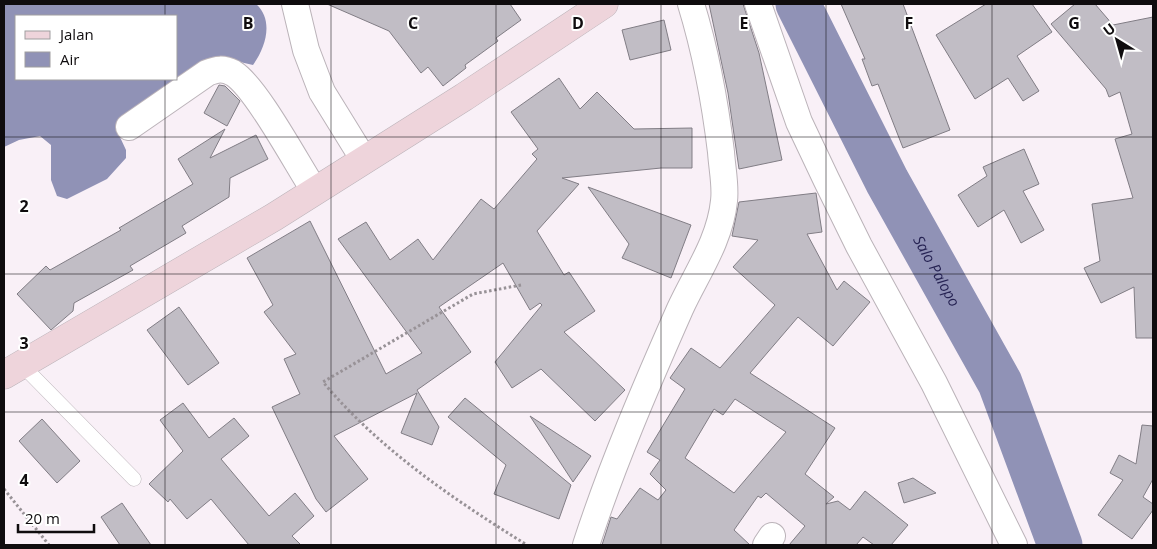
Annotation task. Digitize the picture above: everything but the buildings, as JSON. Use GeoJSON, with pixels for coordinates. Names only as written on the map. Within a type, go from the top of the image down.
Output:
{"type":"FeatureCollection","features":[{"type":"Feature","properties":{"kind":"street"},"geometry":{"type":"LineString","coordinates":[[296,4],[306,50],[322,92],[364,160]]}},
{"type":"Feature","properties":{"kind":"street"},"geometry":{"type":"LineString","coordinates":[[13,370],[209,256],[364,160],[604,4]]}},
{"type":"Feature","properties":{"kind":"street"},"geometry":{"type":"LineString","coordinates":[[586,545],[608,481],[651,376],[681,308],[714,241],[722,219],[725,199],[717,119],[708,65],[692,4]]}},
{"type":"Feature","properties":{"kind":"street"},"geometry":{"type":"LineString","coordinates":[[758,4],[795,113],[826,179],[863,254],[938,390],[1014,545]]}},
{"type":"Feature","properties":{"kind":"street"},"geometry":{"type":"LineString","coordinates":[[128,127],[207,73],[217,68],[227,70],[244,82],[256,98],[314,190]]}},
{"type":"Feature","properties":{"kind":"lane"},"geometry":{"type":"LineString","coordinates":[[13,370],[134,479]]}},
{"type":"Feature","properties":{"kind":"path"},"geometry":{"type":"LineString","coordinates":[[521,285],[473,294],[323,382],[348,412],[413,468],[483,518],[527,545]]}},
{"type":"Feature","properties":{"kind":"path"},"geometry":{"type":"LineString","coordinates":[[4,489],[49,545]]}},
{"type":"Feature","properties":{"kind":"water"},"geometry":{"type":"Polygon","coordinates":[[[4,4],[256,4],[262,10],[265,18],[266,34],[258,58],[253,65],[240,62],[120,122],[119,135],[126,150],[126,158],[107,179],[67,199],[57,196],[51,180],[51,145],[40,136],[19,140],[4,147],[4,4]]]}},
{"type":"Feature","properties":{"kind":"waterway","name":"Salo Palopo"},"geometry":{"type":"LineString","coordinates":[[798,4],[887,181],[1000,383],[1060,545]]}}]}
